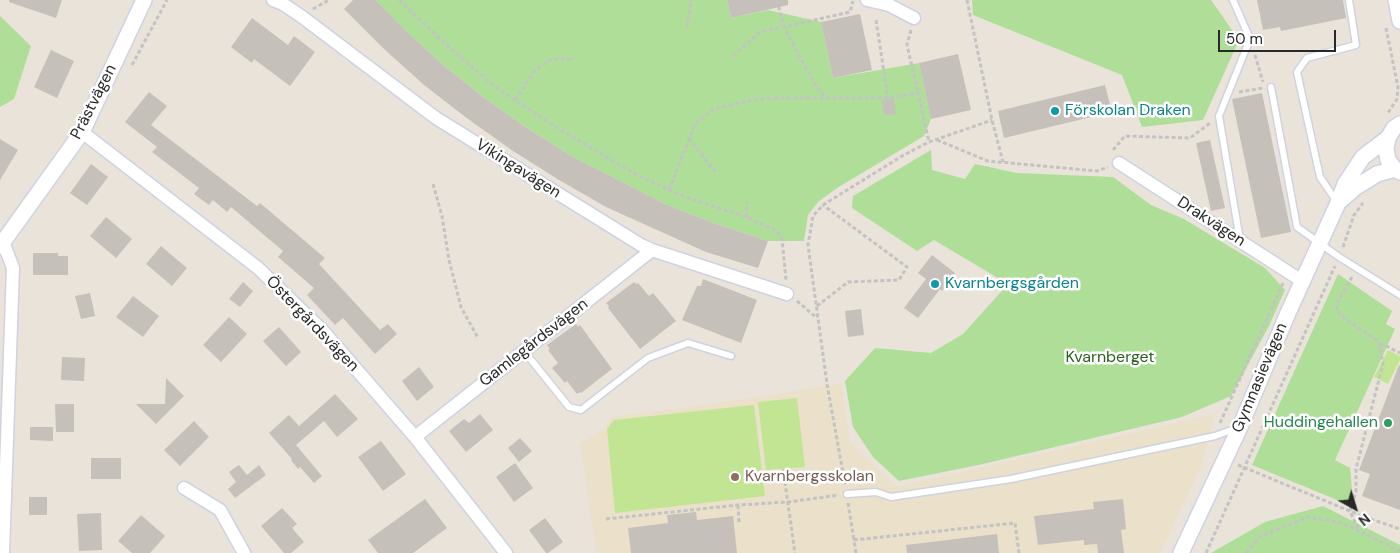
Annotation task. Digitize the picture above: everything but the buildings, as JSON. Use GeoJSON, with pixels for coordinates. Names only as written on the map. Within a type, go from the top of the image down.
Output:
{"type":"FeatureCollection","features":[{"type":"Feature","properties":{"kind":"street","name":"Prästvägen"},"geometry":{"type":"LineString","coordinates":[[1,244],[82,132],[144,0]]}},
{"type":"Feature","properties":{"kind":"street","name":"Vikingavägen"},"geometry":{"type":"LineString","coordinates":[[273,0],[301,16],[436,118],[652,250],[787,294]]}},
{"type":"Feature","properties":{"kind":"street"},"geometry":{"type":"LineString","coordinates":[[868,0],[889,5],[914,18]]}},
{"type":"Feature","properties":{"kind":"street"},"geometry":{"type":"LineString","coordinates":[[1396,0],[1400,21]]}},
{"type":"Feature","properties":{"kind":"street","name":"Gymnasievägen"},"geometry":{"type":"LineString","coordinates":[[1181,553],[1240,427],[1345,184],[1363,157],[1388,138],[1394,128],[1400,124]]}},
{"type":"Feature","properties":{"kind":"street","name":"Östergårdsvägen"},"geometry":{"type":"LineString","coordinates":[[82,132],[258,268],[323,330],[415,436],[506,553]]}},
{"type":"Feature","properties":{"kind":"street"},"geometry":{"type":"LineString","coordinates":[[1388,138],[1386,149],[1388,160],[1397,170]]}},
{"type":"Feature","properties":{"kind":"street","name":"Drakvägen"},"geometry":{"type":"LineString","coordinates":[[1120,163],[1302,281]]}},
{"type":"Feature","properties":{"kind":"street","name":"Gymnasievägen"},"geometry":{"type":"LineString","coordinates":[[1338,202],[1356,187],[1377,174],[1397,170]]}},
{"type":"Feature","properties":{"kind":"street"},"geometry":{"type":"LineString","coordinates":[[1,244],[13,268],[4,553]]}},
{"type":"Feature","properties":{"kind":"street","name":"Gamlegårdsvägen"},"geometry":{"type":"LineString","coordinates":[[415,436],[652,250]]}},
{"type":"Feature","properties":{"kind":"street"},"geometry":{"type":"LineString","coordinates":[[184,488],[220,510],[244,553]]}},
{"type":"Feature","properties":{"kind":"lane"},"geometry":{"type":"LineString","coordinates":[[1233,0],[1250,39],[1219,116],[1240,241]]}},
{"type":"Feature","properties":{"kind":"lane"},"geometry":{"type":"LineString","coordinates":[[1338,202],[1320,177],[1297,72],[1307,58],[1356,45],[1349,0]]}},
{"type":"Feature","properties":{"kind":"lane"},"geometry":{"type":"LineString","coordinates":[[1271,87],[1297,227],[1339,257],[1400,296]]}},
{"type":"Feature","properties":{"kind":"lane"},"geometry":{"type":"LineString","coordinates":[[524,351],[569,407],[581,410],[648,358],[688,342],[731,356]]}},
{"type":"Feature","properties":{"kind":"lane"},"geometry":{"type":"LineString","coordinates":[[847,494],[876,492],[891,497],[1011,479],[1215,436],[1240,427]]}},
{"type":"Feature","properties":{"kind":"path"},"geometry":{"type":"LineString","coordinates":[[399,0],[451,49],[498,89],[559,129],[637,175],[669,190],[777,231],[782,239],[787,294],[818,318]]}},
{"type":"Feature","properties":{"kind":"path"},"geometry":{"type":"LineString","coordinates":[[687,26],[691,0]]}},
{"type":"Feature","properties":{"kind":"path"},"geometry":{"type":"LineString","coordinates":[[777,0],[784,27],[814,83],[826,98]]}},
{"type":"Feature","properties":{"kind":"path"},"geometry":{"type":"LineString","coordinates":[[733,56],[760,32],[850,12],[853,0]]}},
{"type":"Feature","properties":{"kind":"path"},"geometry":{"type":"LineString","coordinates":[[967,0],[992,120],[1003,162]]}},
{"type":"Feature","properties":{"kind":"path"},"geometry":{"type":"LineString","coordinates":[[914,18],[907,45],[929,142]]}},
{"type":"Feature","properties":{"kind":"path"},"geometry":{"type":"LineString","coordinates":[[1384,19],[1399,86],[1397,99],[1385,118]]}},
{"type":"Feature","properties":{"kind":"path"},"geometry":{"type":"LineString","coordinates":[[876,20],[888,98]]}},
{"type":"Feature","properties":{"kind":"path"},"geometry":{"type":"LineString","coordinates":[[1228,94],[1265,88],[1250,39]]}},
{"type":"Feature","properties":{"kind":"path"},"geometry":{"type":"LineString","coordinates":[[515,100],[536,69],[552,58],[574,59]]}},
{"type":"Feature","properties":{"kind":"path"},"geometry":{"type":"LineString","coordinates":[[669,190],[688,137],[695,124],[714,109],[752,100],[780,98],[888,98],[918,93]]}},
{"type":"Feature","properties":{"kind":"path"},"geometry":{"type":"LineString","coordinates":[[936,140],[988,161],[1097,170],[1120,163],[1111,152],[1125,136],[1190,138],[1219,116]]}},
{"type":"Feature","properties":{"kind":"path"},"geometry":{"type":"LineString","coordinates":[[856,553],[829,393],[808,245],[813,216],[823,205],[902,156],[929,142],[992,120]]}},
{"type":"Feature","properties":{"kind":"path"},"geometry":{"type":"LineString","coordinates":[[688,137],[716,172]]}},
{"type":"Feature","properties":{"kind":"path"},"geometry":{"type":"LineString","coordinates":[[433,184],[442,216],[449,260],[461,306],[478,338]]}},
{"type":"Feature","properties":{"kind":"path"},"geometry":{"type":"LineString","coordinates":[[1206,553],[1339,257],[1354,215],[1364,201]]}},
{"type":"Feature","properties":{"kind":"path"},"geometry":{"type":"LineString","coordinates":[[746,218],[747,202]]}},
{"type":"Feature","properties":{"kind":"path"},"geometry":{"type":"LineString","coordinates":[[817,307],[848,282],[899,280],[907,267],[823,205]]}},
{"type":"Feature","properties":{"kind":"path"},"geometry":{"type":"LineString","coordinates":[[1357,268],[1336,305],[1340,315],[1400,353]]}},
{"type":"Feature","properties":{"kind":"path"},"geometry":{"type":"LineString","coordinates":[[777,277],[786,278]]}},
{"type":"Feature","properties":{"kind":"path"},"geometry":{"type":"LineString","coordinates":[[1359,530],[1350,511],[1356,491],[1356,469],[1383,364],[1380,342]]}},
{"type":"Feature","properties":{"kind":"path"},"geometry":{"type":"LineString","coordinates":[[1225,460],[1350,511],[1400,529]]}},
{"type":"Feature","properties":{"kind":"path"},"geometry":{"type":"LineString","coordinates":[[783,469],[795,553]]}},
{"type":"Feature","properties":{"kind":"path"},"geometry":{"type":"LineString","coordinates":[[606,519],[823,498]]}},
{"type":"Feature","properties":{"kind":"path"},"geometry":{"type":"LineString","coordinates":[[738,505],[739,524]]}},
{"type":"Feature","properties":{"kind":"path"},"geometry":{"type":"LineString","coordinates":[[1246,553],[1261,536],[1308,517],[1342,524],[1359,530],[1400,551]]}},
{"type":"Feature","properties":{"kind":"path"},"geometry":{"type":"LineString","coordinates":[[854,540],[1015,524],[1019,553]]}},
{"type":"Feature","properties":{"kind":"shaded area","name":"Kvarnbergsskolan"},"geometry":{"type":"Polygon","coordinates":[[[841,383],[850,442],[897,487],[1215,414],[1201,467],[1160,553],[596,553],[580,443],[602,431],[613,417],[759,397],[841,383]]]}},
{"type":"Feature","properties":{"kind":"green space"},"geometry":{"type":"Polygon","coordinates":[[[376,0],[727,0],[731,18],[768,10],[821,22],[833,78],[919,63],[931,119],[924,136],[837,188],[818,202],[808,215],[804,241],[768,241],[667,205],[573,157],[483,97],[442,64],[376,0]]]}},
{"type":"Feature","properties":{"kind":"green space"},"geometry":{"type":"Polygon","coordinates":[[[972,0],[1211,0],[1239,40],[1203,120],[1142,127],[1122,75],[973,15],[972,0]]]}},
{"type":"Feature","properties":{"kind":"green space"},"geometry":{"type":"Polygon","coordinates":[[[0,16],[31,46],[14,99],[0,107],[0,16]]]}},
{"type":"Feature","properties":{"kind":"green space","name":"Kvarnberget"},"geometry":{"type":"Polygon","coordinates":[[[931,150],[932,170],[965,179],[975,164],[1017,173],[1113,177],[1151,205],[1184,219],[1265,268],[1285,290],[1269,326],[1231,396],[1182,417],[983,464],[899,481],[873,457],[853,427],[845,381],[875,348],[931,353],[963,334],[1008,284],[934,240],[917,251],[852,208],[853,196],[931,150]]]}},
{"type":"Feature","properties":{"kind":"green space"},"geometry":{"type":"Polygon","coordinates":[[[1338,274],[1392,311],[1386,324],[1395,329],[1335,460],[1350,468],[1352,489],[1348,500],[1342,502],[1252,465],[1338,274]]]}},
{"type":"Feature","properties":{"kind":"green space"},"geometry":{"type":"Polygon","coordinates":[[[1388,350],[1400,356],[1400,360],[1388,384],[1374,377],[1388,350]]]}},
{"type":"Feature","properties":{"kind":"green space"},"geometry":{"type":"Polygon","coordinates":[[[797,398],[805,467],[766,470],[758,402],[797,398]]]}},
{"type":"Feature","properties":{"kind":"green space"},"geometry":{"type":"Polygon","coordinates":[[[754,405],[765,496],[615,513],[607,429],[614,420],[754,405]]]}},
{"type":"Feature","properties":{"kind":"green space"},"geometry":{"type":"Polygon","coordinates":[[[1323,506],[1400,545],[1400,553],[1211,553],[1265,522],[1323,506]]]}},
{"type":"Feature","properties":{"kind":"place","name":"Förskolan Draken"},"geometry":{"type":"Point","coordinates":[1055,111]}},
{"type":"Feature","properties":{"kind":"place","name":"Kvarnbergsgården"},"geometry":{"type":"Point","coordinates":[935,284]}},
{"type":"Feature","properties":{"kind":"place","name":"Huddingehallen"},"geometry":{"type":"Point","coordinates":[1388,423]}},
{"type":"Feature","properties":{"kind":"place","name":"Kvarnbergsskolan"},"geometry":{"type":"Point","coordinates":[735,477]}}]}
